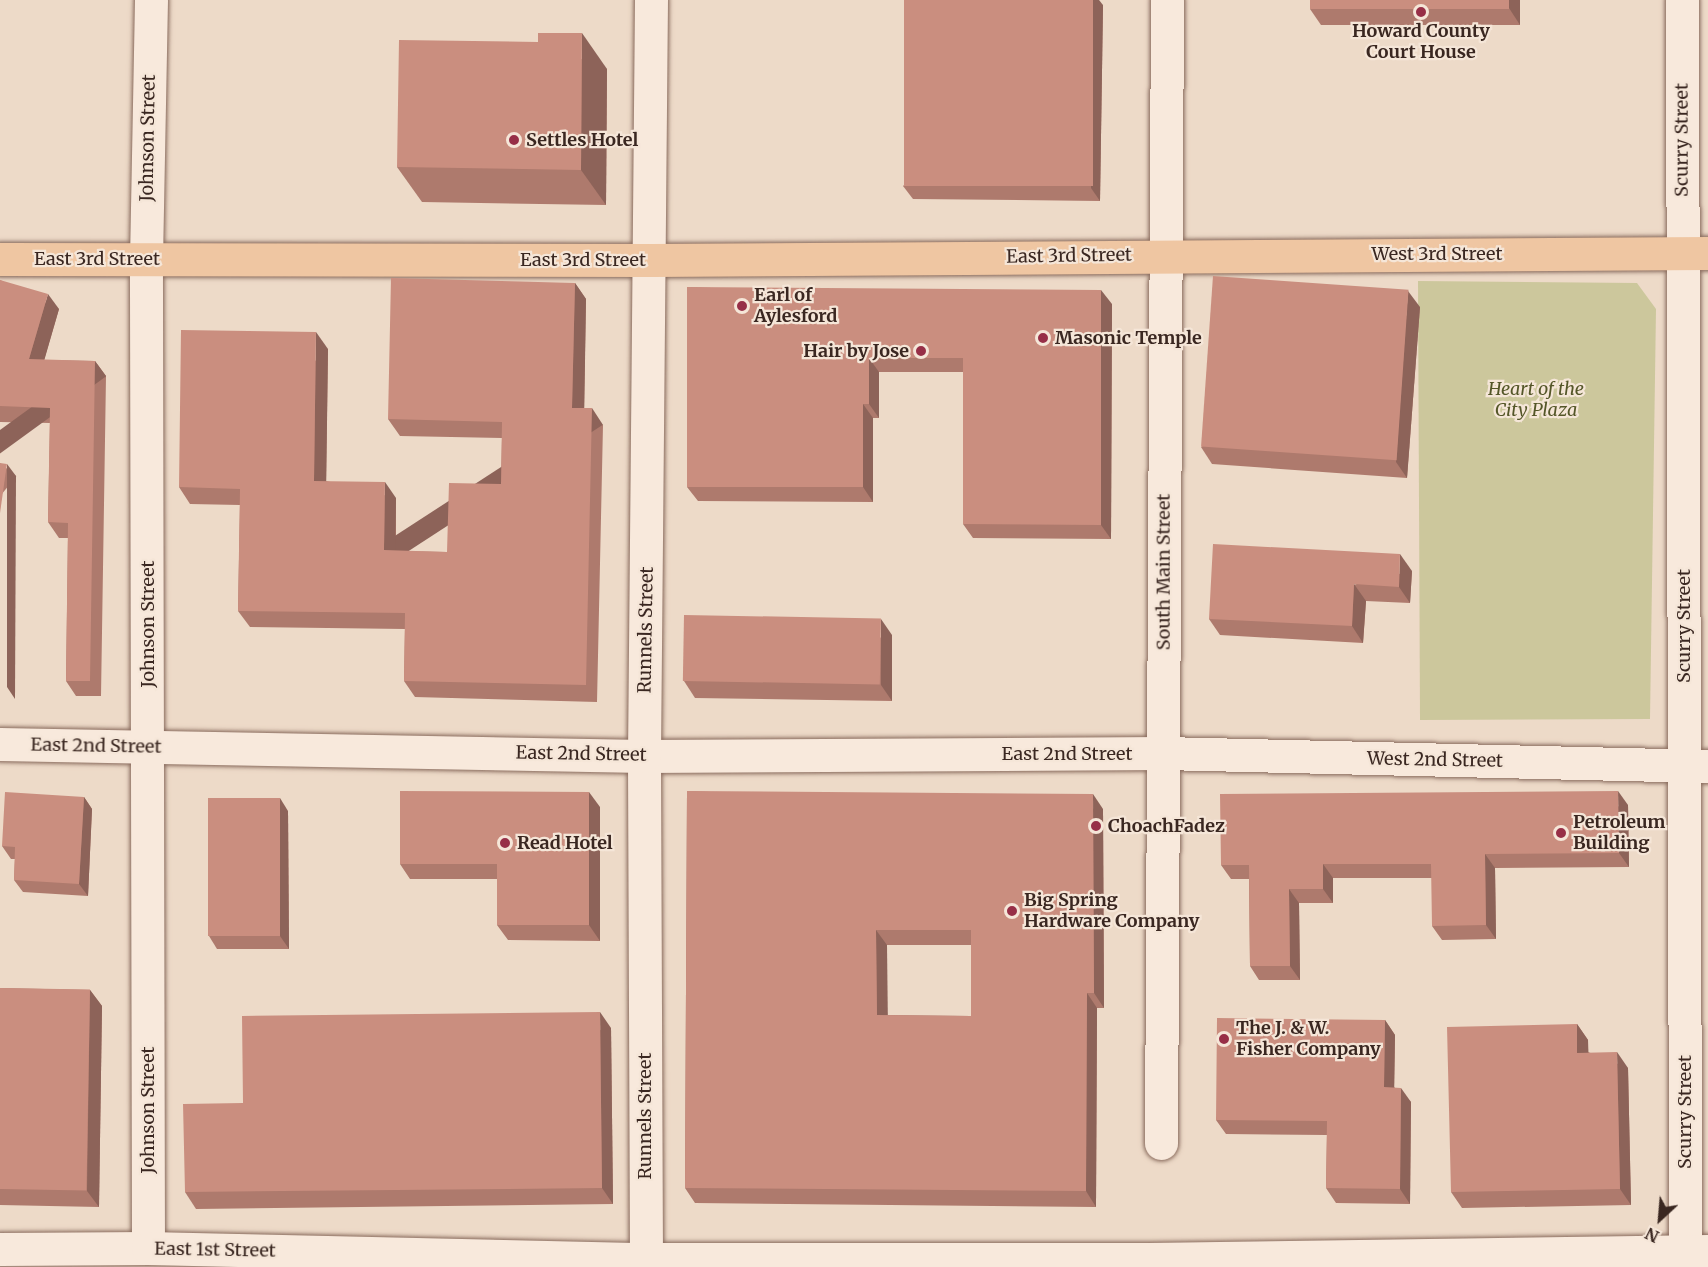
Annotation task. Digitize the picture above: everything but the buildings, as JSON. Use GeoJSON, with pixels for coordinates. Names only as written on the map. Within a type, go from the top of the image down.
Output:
{"type":"FeatureCollection","features":[{"type":"Feature","properties":{"kind":"main road","name":"West 3rd Street"},"geometry":{"type":"LineString","coordinates":[[1166,255],[1695,253]]}},
{"type":"Feature","properties":{"kind":"main road","name":"East 3rd Street"},"geometry":{"type":"LineString","coordinates":[[0,259],[652,260],[1166,255]]}},
{"type":"Feature","properties":{"kind":"street","name":"Johnson Street"},"geometry":{"type":"LineString","coordinates":[[148,1248],[146,260],[151,0]]}},
{"type":"Feature","properties":{"kind":"street","name":"Runnels Street"},"geometry":{"type":"LineString","coordinates":[[646,1259],[644,756],[652,260],[651,0]]}},
{"type":"Feature","properties":{"kind":"street","name":"South Main Street"},"geometry":{"type":"LineString","coordinates":[[1161,1143],[1167,0]]}},
{"type":"Feature","properties":{"kind":"street","name":"Scurry Street"},"geometry":{"type":"LineString","coordinates":[[1682,0],[1695,253],[1696,1251]]}},
{"type":"Feature","properties":{"kind":"street","name":"East 2nd Street"},"geometry":{"type":"LineString","coordinates":[[0,744],[644,756],[1163,753]]}},
{"type":"Feature","properties":{"kind":"street","name":"West 2nd Street"},"geometry":{"type":"LineString","coordinates":[[1163,753],[1696,766]]}},
{"type":"Feature","properties":{"kind":"street","name":"East 1st Street"},"geometry":{"type":"LineString","coordinates":[[0,1249],[148,1248],[646,1259],[1149,1259],[1696,1251]]}},
{"type":"Feature","properties":{"kind":"green space","name":"Heart of the City Plaza"},"geometry":{"type":"Polygon","coordinates":[[[1418,281],[1637,283],[1656,309],[1650,719],[1420,720],[1418,281]]]}},
{"type":"Feature","properties":{"kind":"place","name":"Howard County Court House"},"geometry":{"type":"Point","coordinates":[1421,12]}},
{"type":"Feature","properties":{"kind":"place","name":"Settles Hotel"},"geometry":{"type":"Point","coordinates":[514,140]}},
{"type":"Feature","properties":{"kind":"place","name":"Earl of Aylesford"},"geometry":{"type":"Point","coordinates":[742,306]}},
{"type":"Feature","properties":{"kind":"place","name":"Masonic Temple"},"geometry":{"type":"Point","coordinates":[1043,338]}},
{"type":"Feature","properties":{"kind":"place","name":"Hair by Jose"},"geometry":{"type":"Point","coordinates":[921,351]}},
{"type":"Feature","properties":{"kind":"place","name":"ChoachFadez"},"geometry":{"type":"Point","coordinates":[1096,826]}},
{"type":"Feature","properties":{"kind":"place","name":"Petroleum Building"},"geometry":{"type":"Point","coordinates":[1561,833]}},
{"type":"Feature","properties":{"kind":"place","name":"Read Hotel"},"geometry":{"type":"Point","coordinates":[505,843]}},
{"type":"Feature","properties":{"kind":"place","name":"Big Spring Hardware Company"},"geometry":{"type":"Point","coordinates":[1012,911]}},
{"type":"Feature","properties":{"kind":"place","name":"The J. & W. Fisher Company"},"geometry":{"type":"Point","coordinates":[1224,1039]}}]}
